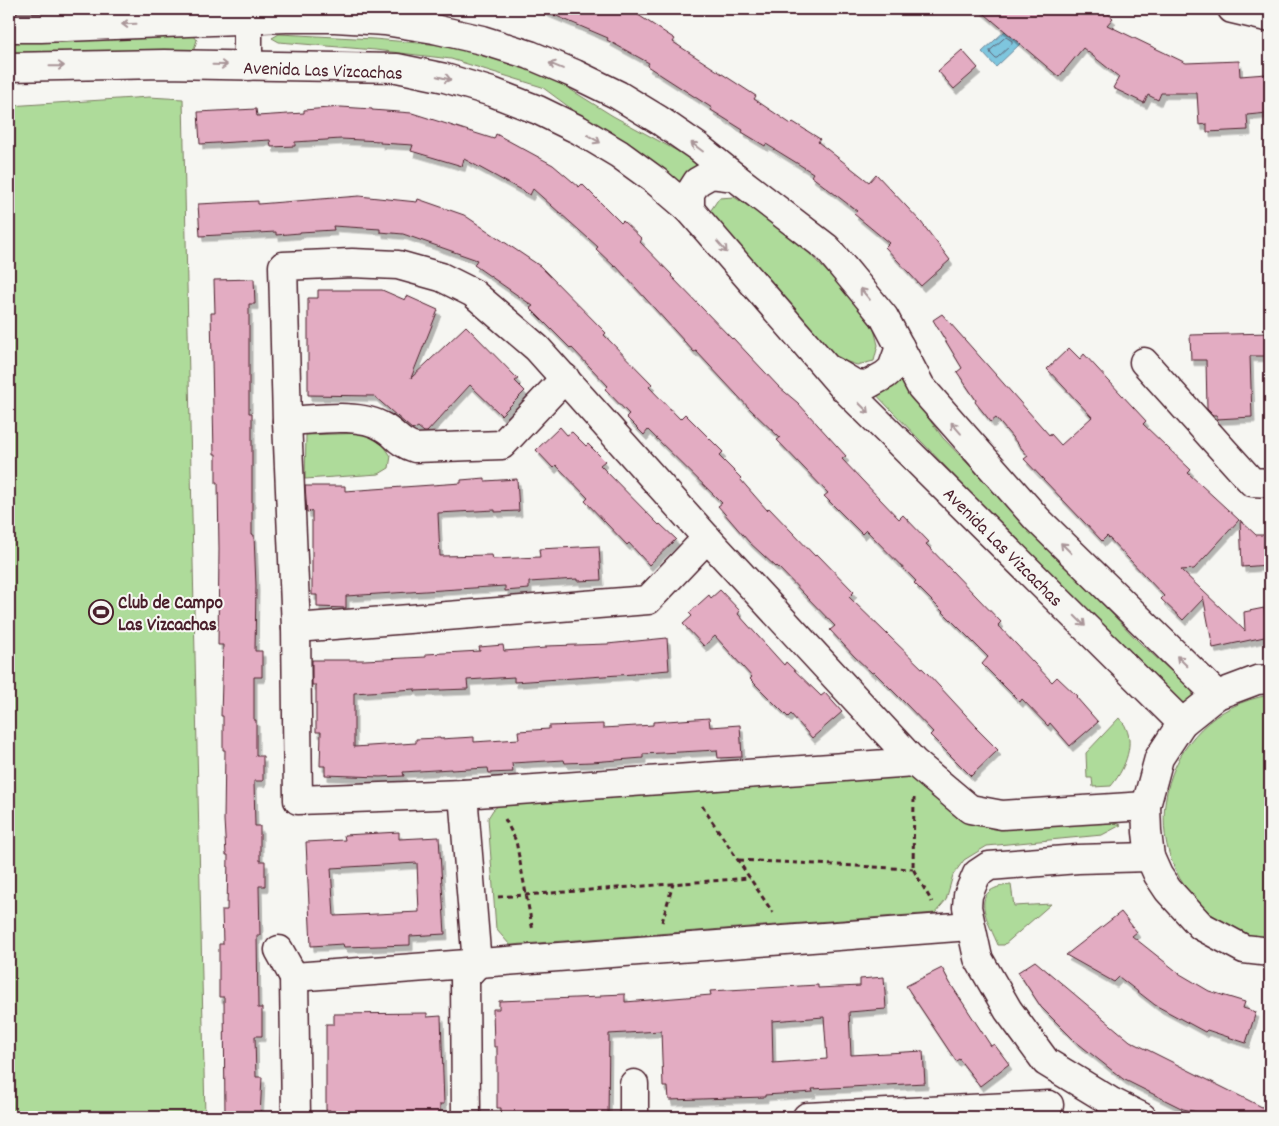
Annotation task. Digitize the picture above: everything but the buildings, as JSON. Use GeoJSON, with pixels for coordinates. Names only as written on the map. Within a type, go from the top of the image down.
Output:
{"type":"FeatureCollection","features":[{"type":"Feature","properties":{"kind":"street"},"geometry":{"type":"LineString","coordinates":[[1232,9],[1270,18]]}},
{"type":"Feature","properties":{"kind":"street"},"geometry":{"type":"LineString","coordinates":[[248,14],[248,66]]}},
{"type":"Feature","properties":{"kind":"street"},"geometry":{"type":"LineString","coordinates":[[9,28],[41,28],[248,14],[385,21],[434,29],[482,40],[530,55],[618,95],[698,147],[826,248],[884,318],[921,387],[1036,519],[1217,695]]}},
{"type":"Feature","properties":{"kind":"street","name":"Avenida Las Vizcachas"},"geometry":{"type":"LineString","coordinates":[[9,67],[164,64],[396,68],[445,78],[492,92],[538,110],[579,130],[618,154],[656,181],[690,210],[858,402],[1182,723]]}},
{"type":"Feature","properties":{"kind":"street"},"geometry":{"type":"LineString","coordinates":[[690,210],[690,193],[697,182],[710,174],[734,177]]}},
{"type":"Feature","properties":{"kind":"street"},"geometry":{"type":"LineString","coordinates":[[914,762],[464,794],[298,800],[296,628],[287,421],[283,266],[352,263],[398,265],[441,277],[474,293],[537,348],[914,762],[970,809],[1002,815],[1146,806]]}},
{"type":"Feature","properties":{"kind":"street","name":"Avenida Las Vizcachas"},"geometry":{"type":"LineString","coordinates":[[827,368],[855,384],[867,385],[892,369],[900,347]]}},
{"type":"Feature","properties":{"kind":"street"},"geometry":{"type":"LineString","coordinates":[[1144,362],[1252,482],[1270,483]]}},
{"type":"Feature","properties":{"kind":"street"},"geometry":{"type":"LineString","coordinates":[[287,421],[364,419],[384,427],[405,446],[415,448],[502,445],[565,378]]}},
{"type":"Feature","properties":{"kind":"street"},"geometry":{"type":"LineString","coordinates":[[296,628],[648,600],[708,538]]}},
{"type":"Feature","properties":{"kind":"street"},"geometry":{"type":"LineString","coordinates":[[1270,680],[1257,680],[1217,695],[1182,723],[1159,758],[1146,806],[1150,857],[1158,875],[1168,890],[1200,926],[1244,949],[1270,952]]}},
{"type":"Feature","properties":{"kind":"street"},"geometry":{"type":"LineString","coordinates":[[464,794],[477,964],[465,977],[466,1117]]}},
{"type":"Feature","properties":{"kind":"street"},"geometry":{"type":"LineString","coordinates":[[959,927],[967,907],[968,895],[977,874],[989,866],[1078,859],[1150,857]]}},
{"type":"Feature","properties":{"kind":"street"},"geometry":{"type":"LineString","coordinates":[[294,977],[959,927]]}},
{"type":"Feature","properties":{"kind":"street"},"geometry":{"type":"LineString","coordinates":[[959,927],[1008,1010],[1046,1062],[1110,1101],[1142,1117]]}},
{"type":"Feature","properties":{"kind":"street"},"geometry":{"type":"LineString","coordinates":[[279,950],[294,977],[296,1117]]}},
{"type":"Feature","properties":{"kind":"street"},"geometry":{"type":"LineString","coordinates":[[807,1117],[1049,1111],[1046,1062]]}},
{"type":"Feature","properties":{"kind":"street"},"geometry":{"type":"LineString","coordinates":[[634,1084],[634,1117]]}},
{"type":"Feature","properties":{"kind":"path"},"geometry":{"type":"LineString","coordinates":[[914,762],[913,869],[959,927]]}},
{"type":"Feature","properties":{"kind":"path"},"geometry":{"type":"LineString","coordinates":[[684,778],[790,940]]}},
{"type":"Feature","properties":{"kind":"path"},"geometry":{"type":"LineString","coordinates":[[492,792],[516,841],[538,959]]}},
{"type":"Feature","properties":{"kind":"path"},"geometry":{"type":"LineString","coordinates":[[738,860],[913,869]]}},
{"type":"Feature","properties":{"kind":"path"},"geometry":{"type":"LineString","coordinates":[[472,898],[750,878]]}},
{"type":"Feature","properties":{"kind":"path"},"geometry":{"type":"LineString","coordinates":[[653,950],[673,884]]}},
{"type":"Feature","properties":{"kind":"green space"},"geometry":{"type":"Polygon","coordinates":[[[192,33],[197,40],[193,52],[9,53],[9,37],[192,33]]]}},
{"type":"Feature","properties":{"kind":"green space"},"geometry":{"type":"Polygon","coordinates":[[[279,34],[374,39],[452,46],[547,75],[613,116],[714,171],[693,199],[542,87],[451,59],[279,42],[272,38],[279,34]]]}},
{"type":"Feature","properties":{"kind":"green space","name":"Club de Campo Las Vizcachas"},"geometry":{"type":"Polygon","coordinates":[[[149,97],[183,99],[205,1117],[9,1117],[9,106],[149,97]]]}},
{"type":"Feature","properties":{"kind":"green space"},"geometry":{"type":"Polygon","coordinates":[[[734,197],[790,233],[842,288],[874,329],[878,345],[874,361],[857,365],[832,357],[709,213],[719,198],[734,197]]]}},
{"type":"Feature","properties":{"kind":"green space"},"geometry":{"type":"Polygon","coordinates":[[[892,369],[943,438],[1140,643],[1192,690],[1193,698],[1189,702],[1179,703],[995,518],[867,385],[892,369]]]}},
{"type":"Feature","properties":{"kind":"green space"},"geometry":{"type":"Polygon","coordinates":[[[365,433],[379,439],[391,456],[389,468],[379,474],[305,479],[306,435],[365,433]]]}},
{"type":"Feature","properties":{"kind":"green space"},"geometry":{"type":"Polygon","coordinates":[[[1270,695],[1270,940],[1251,935],[1221,921],[1191,894],[1172,862],[1164,827],[1167,791],[1180,758],[1201,729],[1232,707],[1270,695]]]}},
{"type":"Feature","properties":{"kind":"green space"},"geometry":{"type":"Polygon","coordinates":[[[1119,718],[1125,725],[1128,735],[1129,743],[1126,759],[1120,774],[1111,786],[1093,787],[1092,778],[1087,778],[1086,753],[1119,718]]]}},
{"type":"Feature","properties":{"kind":"green space"},"geometry":{"type":"Polygon","coordinates":[[[912,772],[971,819],[987,826],[1099,818],[1121,825],[1102,835],[987,846],[964,860],[953,875],[946,900],[935,913],[510,945],[496,929],[488,818],[493,810],[506,799],[912,772]]]}},
{"type":"Feature","properties":{"kind":"green space"},"geometry":{"type":"Polygon","coordinates":[[[1011,885],[1014,906],[1051,904],[1004,945],[998,945],[986,915],[985,898],[989,892],[997,887],[1011,885]]]}},
{"type":"Feature","properties":{"kind":"water"},"geometry":{"type":"Polygon","coordinates":[[[1007,29],[1021,43],[996,67],[982,52],[1007,29]]]}},
{"type":"Feature","properties":{"kind":"place","name":"Club de Campo Las Vizcachas"},"geometry":{"type":"Point","coordinates":[101,612]}}]}
